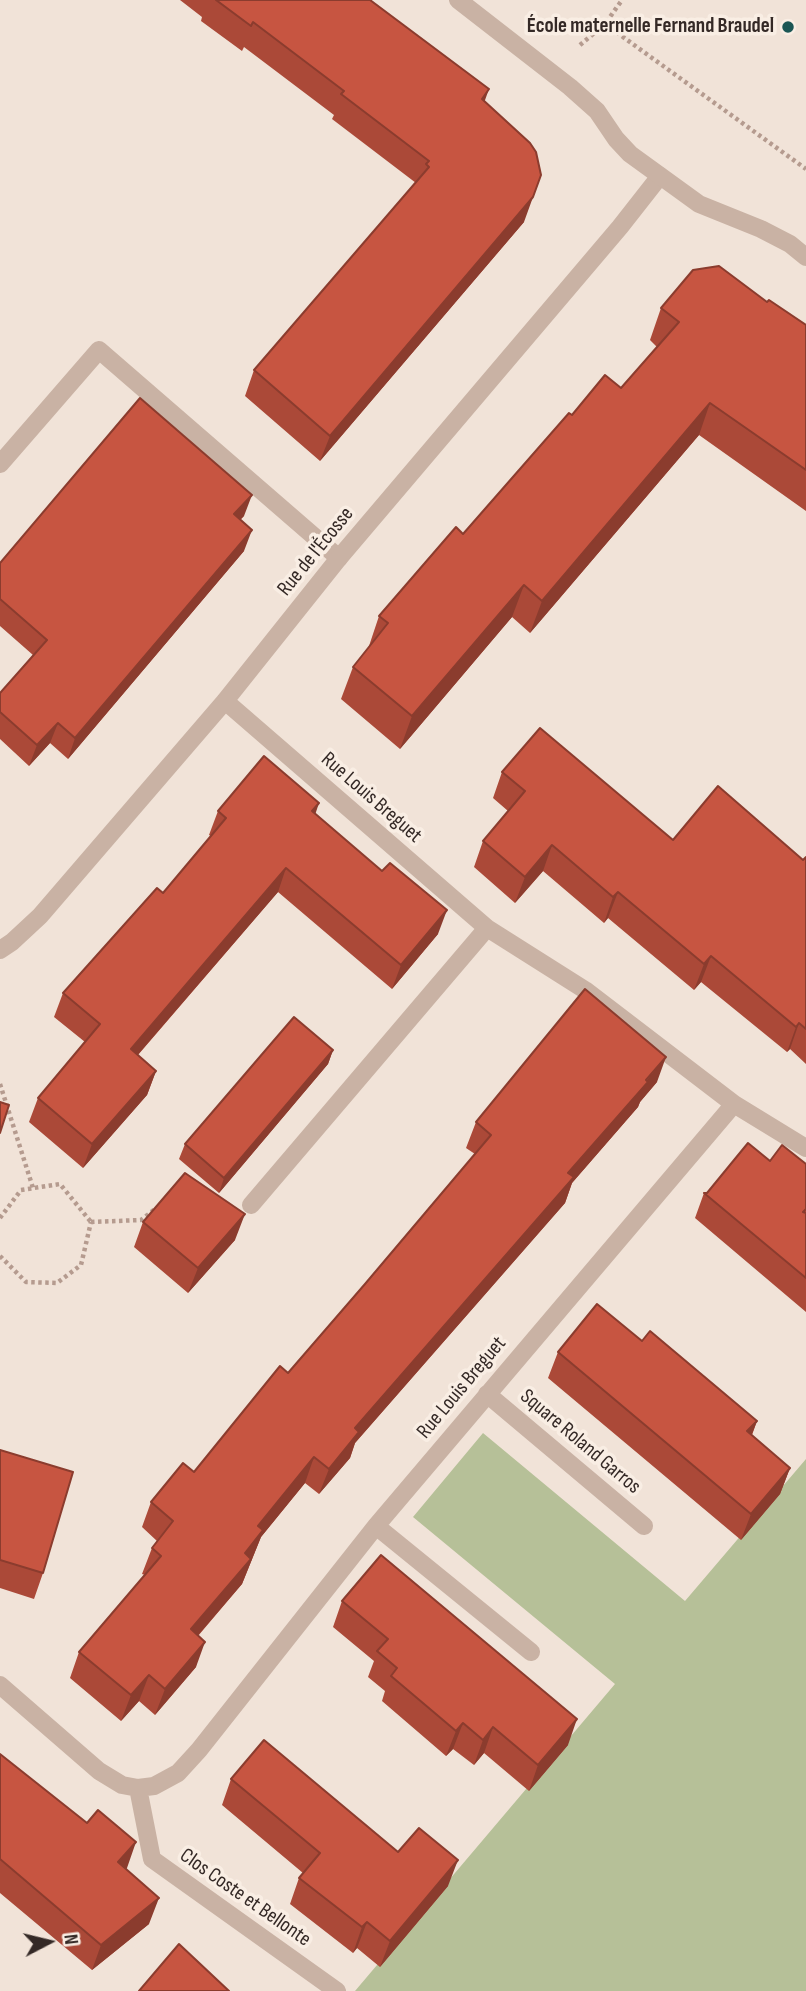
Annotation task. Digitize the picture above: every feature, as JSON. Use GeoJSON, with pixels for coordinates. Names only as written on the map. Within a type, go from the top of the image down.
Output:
{"type":"FeatureCollection","features":[{"type":"Feature","properties":{"kind":"street"},"geometry":{"type":"LineString","coordinates":[[458,0],[597,111],[630,154],[699,204],[761,229],[790,244],[806,257]]}},
{"type":"Feature","properties":{"kind":"street","name":"Rue de l'Écosse"},"geometry":{"type":"LineString","coordinates":[[0,950],[40,916],[225,701],[339,558],[611,238],[660,176]]}},
{"type":"Feature","properties":{"kind":"street"},"geometry":{"type":"LineString","coordinates":[[0,464],[99,350],[339,558]]}},
{"type":"Feature","properties":{"kind":"street","name":"Rue Louis Breguet"},"geometry":{"type":"LineString","coordinates":[[138,1788],[154,1786],[178,1773],[199,1750],[376,1525],[734,1104],[585,989],[487,928],[225,701]]}},
{"type":"Feature","properties":{"kind":"street"},"geometry":{"type":"LineString","coordinates":[[251,1205],[487,928]]}},
{"type":"Feature","properties":{"kind":"street"},"geometry":{"type":"LineString","coordinates":[[734,1104],[806,1148]]}},
{"type":"Feature","properties":{"kind":"street","name":"Square Roland Garros"},"geometry":{"type":"LineString","coordinates":[[487,1394],[644,1526]]}},
{"type":"Feature","properties":{"kind":"street"},"geometry":{"type":"LineString","coordinates":[[376,1525],[531,1653]]}},
{"type":"Feature","properties":{"kind":"street"},"geometry":{"type":"LineString","coordinates":[[0,1685],[99,1771],[122,1785],[138,1788]]}},
{"type":"Feature","properties":{"kind":"street","name":"Clos Coste et Bellonte"},"geometry":{"type":"LineString","coordinates":[[138,1788],[152,1859],[337,1991]]}},
{"type":"Feature","properties":{"kind":"path"},"geometry":{"type":"LineString","coordinates":[[622,0],[605,24],[806,169]]}},
{"type":"Feature","properties":{"kind":"path"},"geometry":{"type":"LineString","coordinates":[[0,1084],[33,1188]]}},
{"type":"Feature","properties":{"kind":"path"},"geometry":{"type":"LineString","coordinates":[[0,1217],[21,1191],[60,1184],[91,1222]]}},
{"type":"Feature","properties":{"kind":"path"},"geometry":{"type":"LineString","coordinates":[[91,1222],[141,1220],[162,1203]]}},
{"type":"Feature","properties":{"kind":"path"},"geometry":{"type":"LineString","coordinates":[[0,1256],[26,1282],[57,1283],[81,1265],[91,1222]]}},
{"type":"Feature","properties":{"kind":"green space"},"geometry":{"type":"Polygon","coordinates":[[[483,1433],[685,1601],[806,1459],[806,1991],[355,1991],[615,1684],[413,1517],[483,1433]]]}},
{"type":"Feature","properties":{"kind":"building"},"geometry":{"type":"Polygon","coordinates":[[[216,0],[370,0],[489,89],[482,99],[530,143],[536,152],[541,175],[533,197],[330,436],[254,370],[429,167],[426,164],[429,161],[341,94],[344,91],[253,22],[251,26],[216,0]]]}},
{"type":"Feature","properties":{"kind":"building"},"geometry":{"type":"Polygon","coordinates":[[[719,266],[767,302],[769,300],[806,325],[806,470],[710,403],[542,601],[524,585],[412,716],[353,667],[388,623],[379,616],[456,527],[463,534],[605,375],[621,388],[679,322],[661,308],[693,270],[719,266]]]}},
{"type":"Feature","properties":{"kind":"building"},"geometry":{"type":"Polygon","coordinates":[[[140,398],[252,495],[234,514],[252,530],[75,738],[58,723],[37,745],[0,712],[0,693],[47,640],[0,599],[0,563],[140,398]]]}},
{"type":"Feature","properties":{"kind":"building"},"geometry":{"type":"Polygon","coordinates":[[[540,728],[673,840],[718,786],[803,860],[806,857],[806,1029],[799,1023],[796,1027],[711,956],[704,964],[618,892],[613,897],[552,845],[525,877],[483,841],[525,791],[502,772],[540,728]]]}},
{"type":"Feature","properties":{"kind":"building"},"geometry":{"type":"Polygon","coordinates":[[[264,756],[319,803],[312,811],[382,871],[390,863],[447,910],[401,965],[286,868],[131,1049],[156,1071],[92,1144],[38,1098],[100,1024],[63,993],[157,888],[163,893],[226,818],[218,811],[264,756]]]}},
{"type":"Feature","properties":{"kind":"building"},"geometry":{"type":"Polygon","coordinates":[[[585,989],[666,1057],[646,1080],[648,1082],[568,1173],[574,1177],[355,1428],[359,1432],[329,1469],[314,1457],[258,1526],[263,1530],[245,1553],[251,1559],[191,1629],[205,1642],[165,1689],[149,1675],[131,1695],[79,1652],[161,1556],[152,1548],[173,1521],[151,1502],[183,1463],[194,1472],[280,1366],[288,1373],[365,1284],[491,1135],[476,1122],[585,989]]]}},
{"type":"Feature","properties":{"kind":"building"},"geometry":{"type":"Polygon","coordinates":[[[294,1017],[333,1050],[224,1178],[185,1144],[294,1017]]]}},
{"type":"Feature","properties":{"kind":"building"},"geometry":{"type":"Polygon","coordinates":[[[0,1102],[9,1105],[0,1133],[0,1102]]]}},
{"type":"Feature","properties":{"kind":"building"},"geometry":{"type":"Polygon","coordinates":[[[748,1143],[770,1161],[782,1145],[806,1164],[806,1209],[803,1212],[806,1213],[806,1278],[704,1193],[707,1193],[748,1143]]]}},
{"type":"Feature","properties":{"kind":"building"},"geometry":{"type":"Polygon","coordinates":[[[185,1173],[245,1214],[198,1268],[143,1222],[185,1173]]]}},
{"type":"Feature","properties":{"kind":"building"},"geometry":{"type":"Polygon","coordinates":[[[597,1304],[642,1341],[650,1331],[757,1421],[747,1431],[790,1468],[751,1514],[558,1352],[597,1304]]]}},
{"type":"Feature","properties":{"kind":"building"},"geometry":{"type":"Polygon","coordinates":[[[0,1450],[73,1472],[43,1573],[0,1560],[0,1450]]]}},
{"type":"Feature","properties":{"kind":"building"},"geometry":{"type":"Polygon","coordinates":[[[381,1555],[577,1719],[538,1765],[493,1727],[483,1740],[463,1723],[456,1731],[391,1676],[397,1668],[377,1651],[388,1639],[342,1601],[381,1555]]]}},
{"type":"Feature","properties":{"kind":"building"},"geometry":{"type":"Polygon","coordinates":[[[264,1740],[398,1852],[419,1828],[458,1860],[390,1941],[367,1922],[362,1927],[299,1878],[320,1853],[231,1779],[264,1740]]]}},
{"type":"Feature","properties":{"kind":"building"},"geometry":{"type":"Polygon","coordinates":[[[0,1754],[87,1823],[98,1810],[136,1842],[118,1862],[159,1898],[101,1945],[0,1859],[0,1754]]]}},
{"type":"Feature","properties":{"kind":"building"},"geometry":{"type":"Polygon","coordinates":[[[179,1944],[229,1991],[139,1991],[179,1944]]]}},
{"type":"Feature","properties":{"kind":"place","name":"École maternelle Fernand Braudel"},"geometry":{"type":"Point","coordinates":[788,27]}}]}
